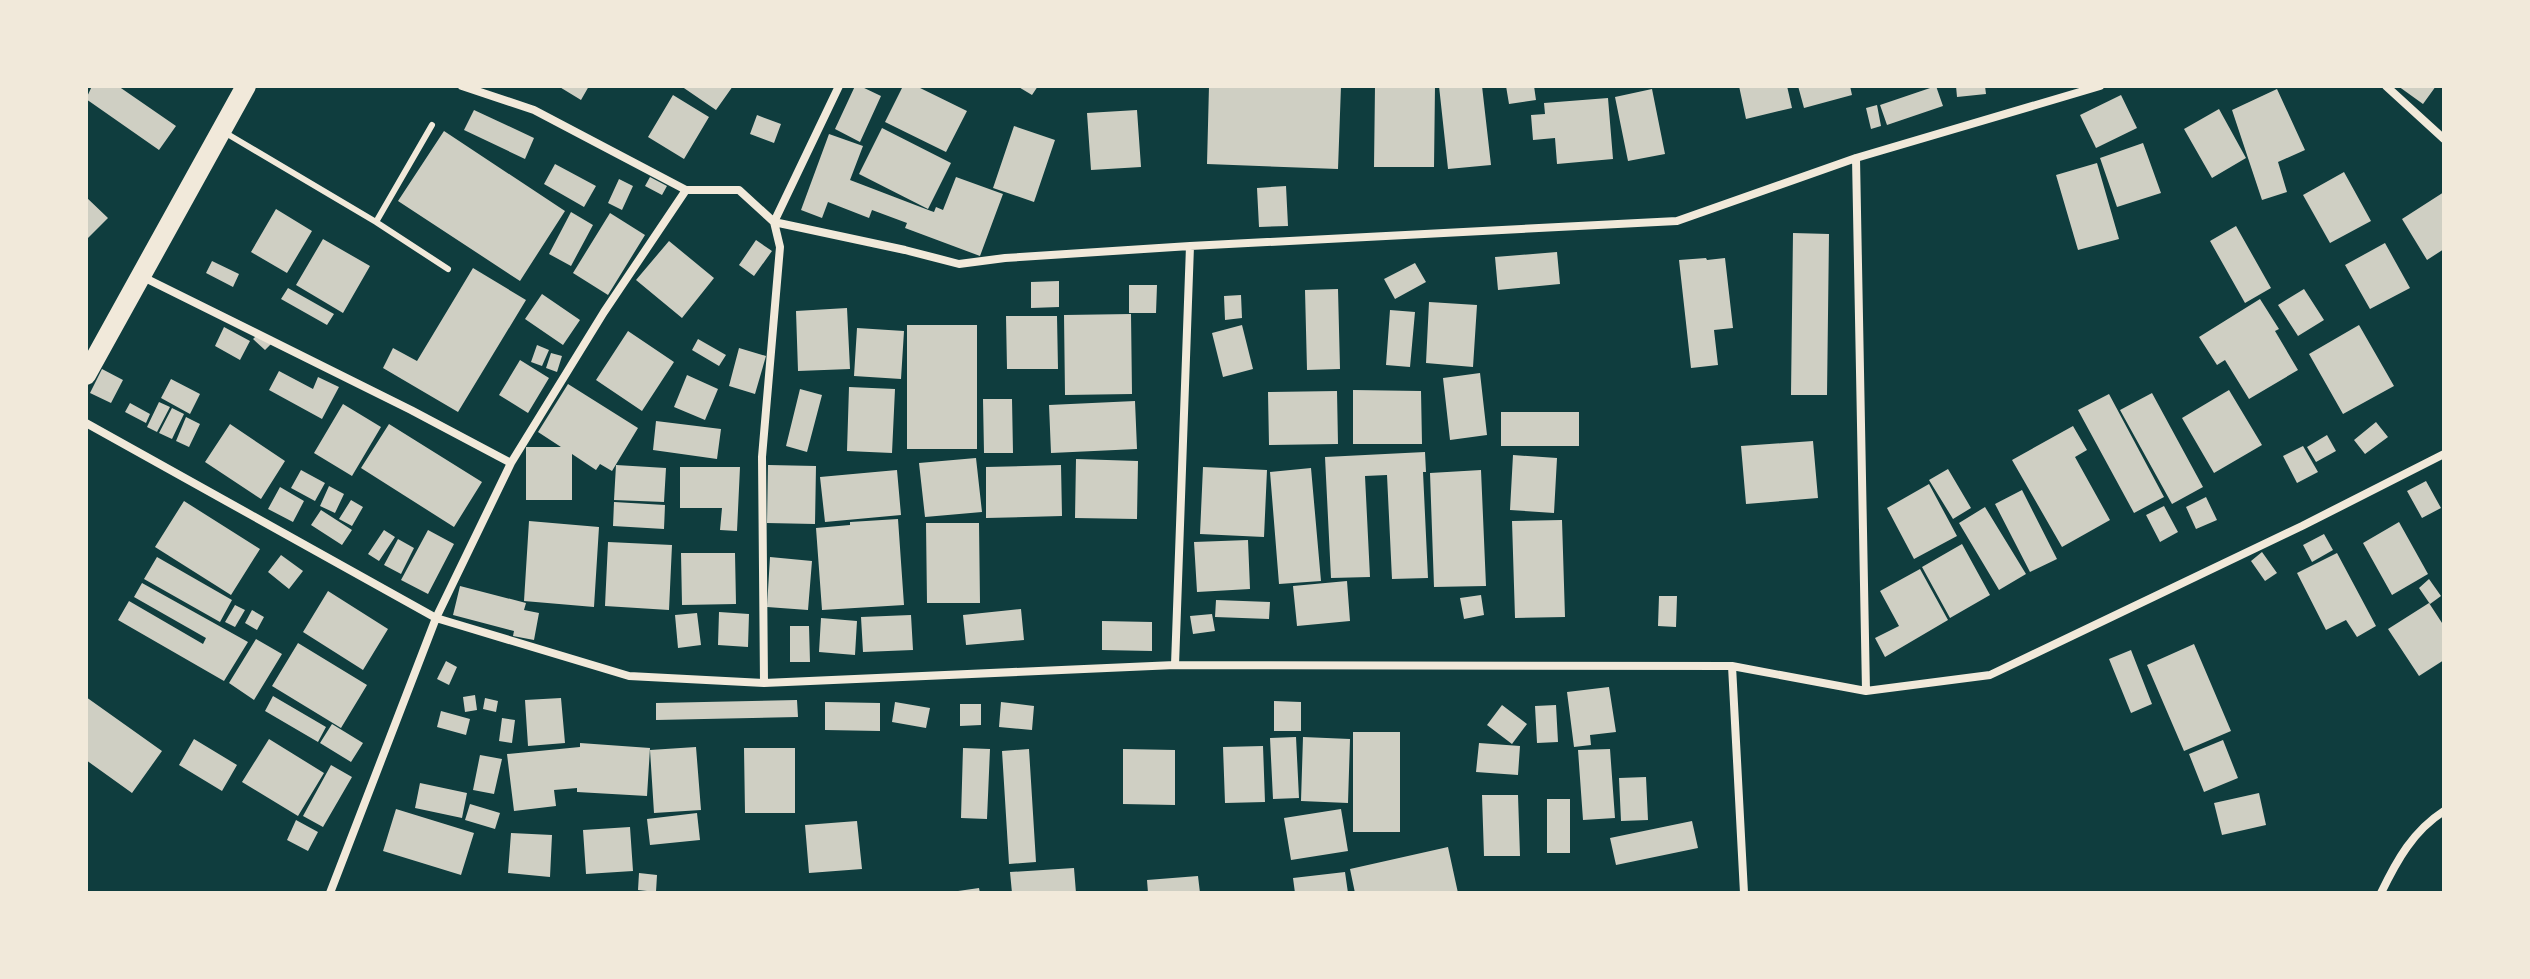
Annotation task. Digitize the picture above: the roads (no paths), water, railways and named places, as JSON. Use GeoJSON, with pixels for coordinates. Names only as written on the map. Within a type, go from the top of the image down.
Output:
{"type":"FeatureCollection","features":[{"type":"Feature","properties":{"kind":"main road"},"geometry":{"type":"LineString","coordinates":[[86,375],[246,86]]}},
{"type":"Feature","properties":{"kind":"street"},"geometry":{"type":"LineString","coordinates":[[462,86],[534,110],[686,190],[739,190],[774,222],[959,264],[1005,258],[1190,246],[1677,221],[1856,158],[2100,86]]}},
{"type":"Feature","properties":{"kind":"street"},"geometry":{"type":"LineString","coordinates":[[764,683],[762,457],[780,247],[774,222],[839,86]]}},
{"type":"Feature","properties":{"kind":"street"},"geometry":{"type":"LineString","coordinates":[[2386,86],[2444,139]]}},
{"type":"Feature","properties":{"kind":"street"},"geometry":{"type":"LineString","coordinates":[[1856,158],[1866,691]]}},
{"type":"Feature","properties":{"kind":"street"},"geometry":{"type":"LineString","coordinates":[[330,893],[436,618],[511,463],[604,312],[686,190]]}},
{"type":"Feature","properties":{"kind":"street"},"geometry":{"type":"LineString","coordinates":[[1175,665],[1190,246]]}},
{"type":"Feature","properties":{"kind":"street"},"geometry":{"type":"LineString","coordinates":[[140,276],[511,463]]}},
{"type":"Feature","properties":{"kind":"street"},"geometry":{"type":"LineString","coordinates":[[86,423],[436,618],[629,676],[764,683],[1175,665],[1732,666],[1866,691],[1990,675],[2302,526],[2444,454]]}},
{"type":"Feature","properties":{"kind":"street"},"geometry":{"type":"LineString","coordinates":[[1732,666],[1744,893]]}},
{"type":"Feature","properties":{"kind":"street"},"geometry":{"type":"LineString","coordinates":[[2381,893],[2395,864],[2424,824],[2444,811]]}},
{"type":"Feature","properties":{"kind":"lane"},"geometry":{"type":"LineString","coordinates":[[376,222],[432,125]]}},
{"type":"Feature","properties":{"kind":"lane"},"geometry":{"type":"LineString","coordinates":[[221,130],[376,222],[448,269]]}}]}
